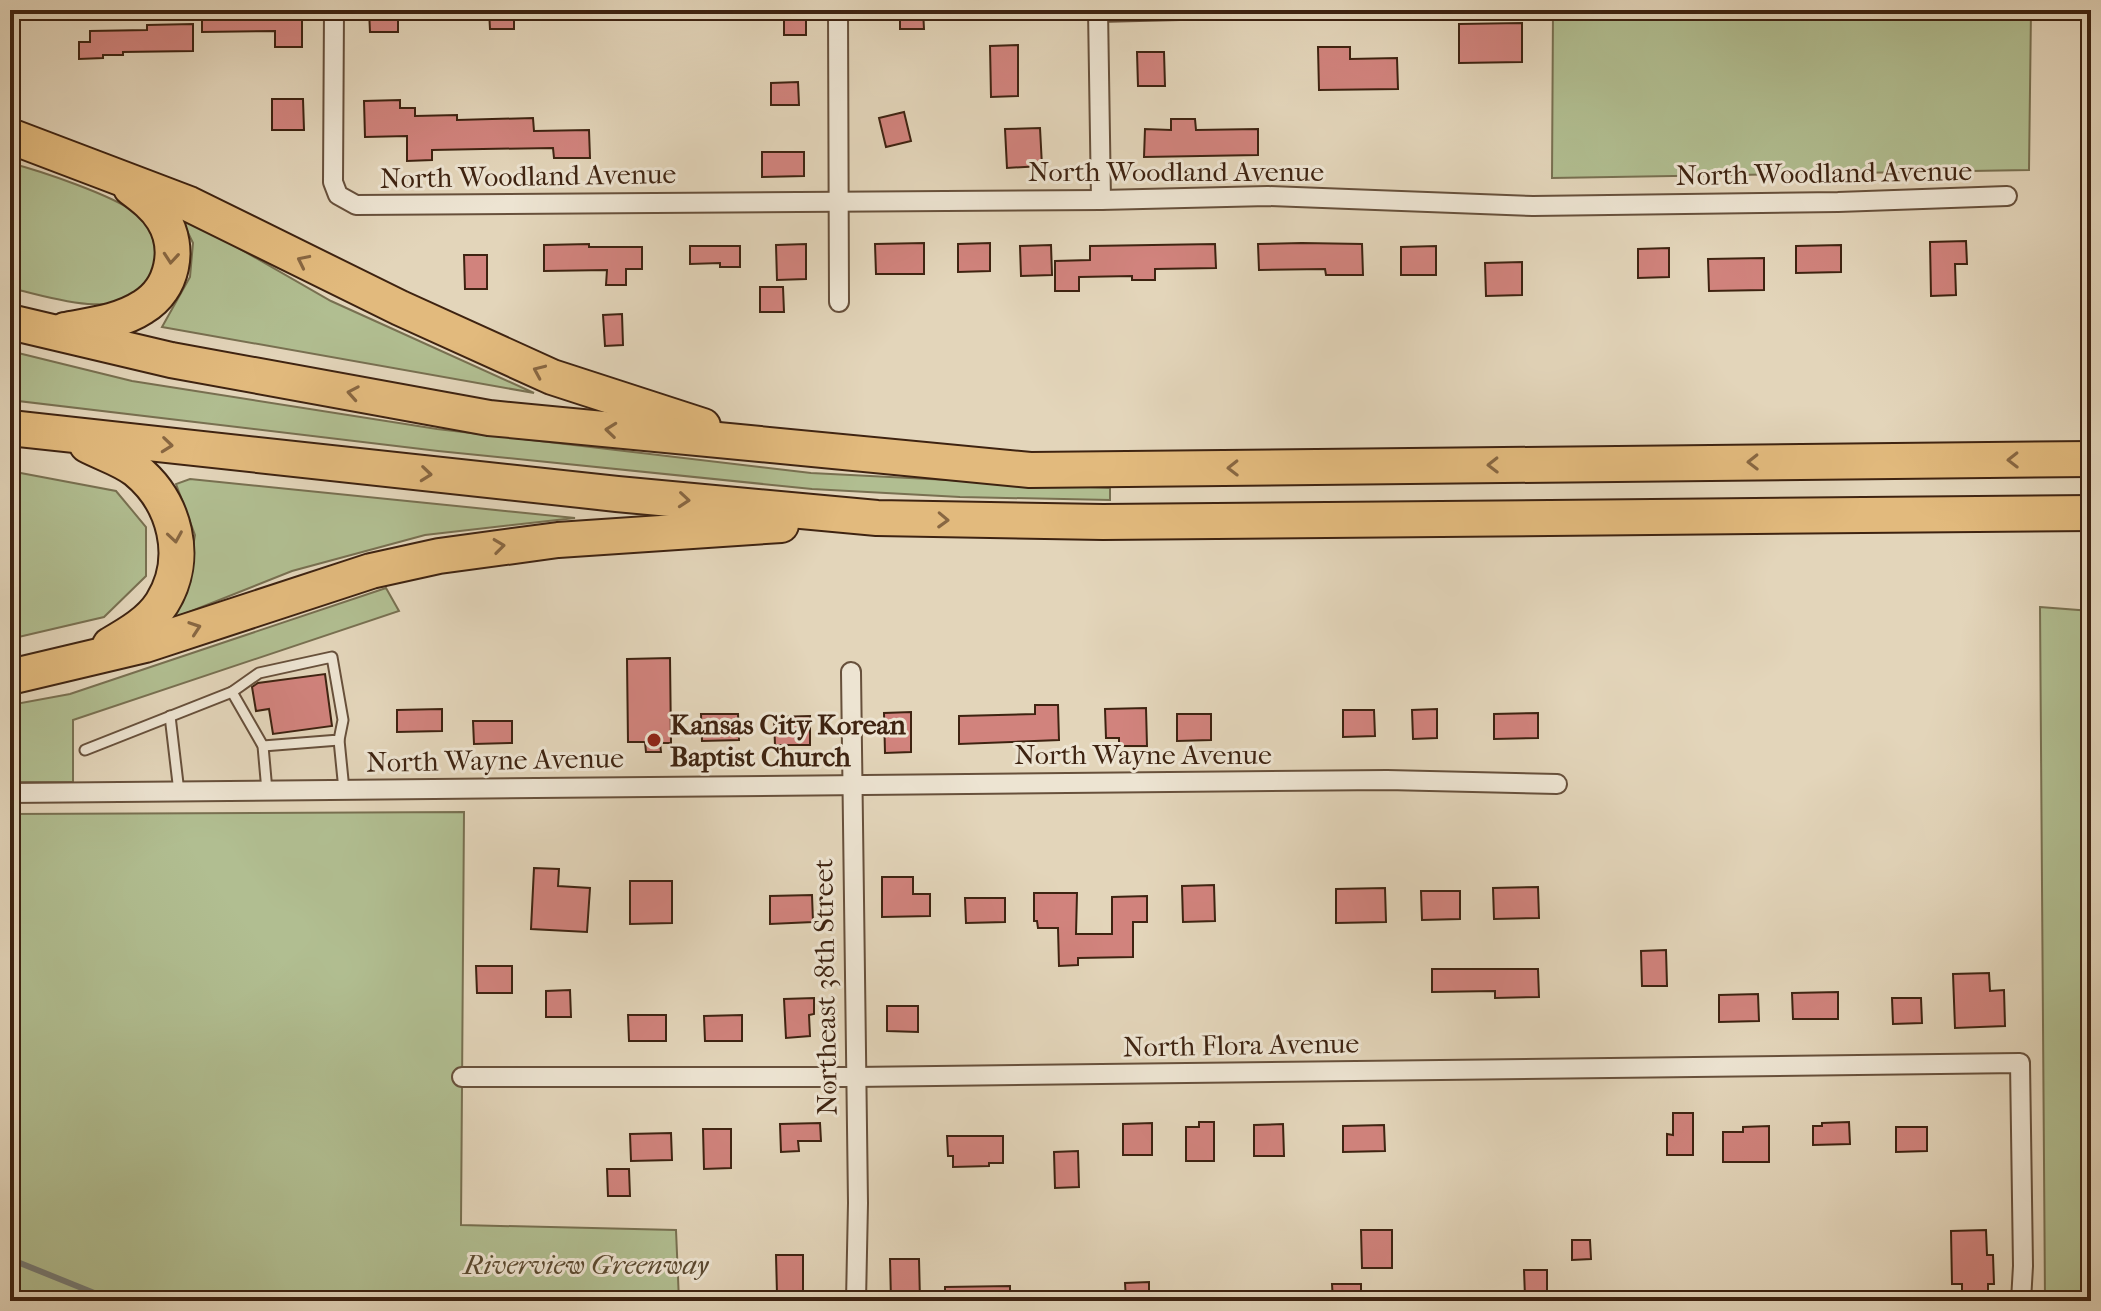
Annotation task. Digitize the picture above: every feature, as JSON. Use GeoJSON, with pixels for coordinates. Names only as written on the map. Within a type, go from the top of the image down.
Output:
{"type":"FeatureCollection","features":[{"type":"Feature","properties":{"kind":"highway"},"geometry":{"type":"LineString","coordinates":[[10,136],[189,204],[400,308],[552,377],[690,420],[744,444]]}},
{"type":"Feature","properties":{"kind":"highway"},"geometry":{"type":"LineString","coordinates":[[52,332],[95,325],[129,314],[156,297],[169,276],[173,247],[162,216],[115,176]]}},
{"type":"Feature","properties":{"kind":"highway"},"geometry":{"type":"LineString","coordinates":[[10,322],[171,360],[489,418],[1030,470],[2091,459]]}},
{"type":"Feature","properties":{"kind":"highway"},"geometry":{"type":"LineString","coordinates":[[10,428],[617,494],[877,518],[1103,522],[2091,513]]}},
{"type":"Feature","properties":{"kind":"highway"},"geometry":{"type":"LineString","coordinates":[[62,434],[133,468],[145,478],[165,506],[174,526],[177,547],[175,568],[162,602],[140,626],[93,656]]}},
{"type":"Feature","properties":{"kind":"highway"},"geometry":{"type":"LineString","coordinates":[[10,677],[145,645],[371,571],[439,556],[558,540],[877,518]]}},
{"type":"Feature","properties":{"kind":"street","name":"North Woodland Avenue"},"geometry":{"type":"LineString","coordinates":[[334,10],[333,182],[338,195],[347,201],[369,206],[1268,196],[1533,206],[1838,202],[2007,196]]}},
{"type":"Feature","properties":{"kind":"street"},"geometry":{"type":"LineString","coordinates":[[838,10],[839,302]]}},
{"type":"Feature","properties":{"kind":"street"},"geometry":{"type":"LineString","coordinates":[[1101,200],[1098,11],[1180,10]]}},
{"type":"Feature","properties":{"kind":"street","name":"Northeast 38th Street"},"geometry":{"type":"LineString","coordinates":[[851,672],[858,1203],[856,1301]]}},
{"type":"Feature","properties":{"kind":"street","name":"North Wayne Avenue"},"geometry":{"type":"LineString","coordinates":[[10,793],[1387,780],[1557,784]]}},
{"type":"Feature","properties":{"kind":"street","name":"North Flora Avenue"},"geometry":{"type":"LineString","coordinates":[[462,1077],[854,1077],[2020,1063],[2021,1301]]}},
{"type":"Feature","properties":{"kind":"lane"},"geometry":{"type":"LineString","coordinates":[[85,750],[232,692],[259,673],[332,657],[343,720],[339,740],[344,790]]}},
{"type":"Feature","properties":{"kind":"lane"},"geometry":{"type":"LineString","coordinates":[[232,692],[263,746],[267,791]]}},
{"type":"Feature","properties":{"kind":"lane"},"geometry":{"type":"LineString","coordinates":[[170,716],[179,792]]}},
{"type":"Feature","properties":{"kind":"lane"},"geometry":{"type":"LineString","coordinates":[[263,746],[339,740]]}},
{"type":"Feature","properties":{"kind":"green space"},"geometry":{"type":"Polygon","coordinates":[[[1553,10],[2031,10],[2029,170],[1552,178],[1553,10]]]}},
{"type":"Feature","properties":{"kind":"green space"},"geometry":{"type":"Polygon","coordinates":[[[10,163],[94,191],[141,217],[153,239],[156,261],[145,285],[133,296],[100,304],[62,300],[10,288],[10,163]]]}},
{"type":"Feature","properties":{"kind":"green space"},"geometry":{"type":"Polygon","coordinates":[[[179,214],[331,301],[534,393],[162,327],[190,277],[193,243],[179,214]]]}},
{"type":"Feature","properties":{"kind":"green space"},"geometry":{"type":"Polygon","coordinates":[[[10,351],[132,381],[437,429],[811,473],[1110,488],[1110,500],[960,497],[812,489],[438,451],[10,400],[10,351]]]}},
{"type":"Feature","properties":{"kind":"green space"},"geometry":{"type":"Polygon","coordinates":[[[10,471],[116,491],[146,527],[146,576],[104,617],[10,639],[10,471]]]}},
{"type":"Feature","properties":{"kind":"green space"},"geometry":{"type":"Polygon","coordinates":[[[190,479],[575,518],[425,535],[292,571],[164,622],[185,595],[195,535],[176,484],[190,479]]]}},
{"type":"Feature","properties":{"kind":"green space"},"geometry":{"type":"Polygon","coordinates":[[[386,588],[399,611],[73,720],[73,782],[10,782],[10,705],[70,694],[386,588]]]}},
{"type":"Feature","properties":{"kind":"green space"},"geometry":{"type":"Polygon","coordinates":[[[2040,607],[2091,611],[2091,1301],[2045,1301],[2040,607]]]}},
{"type":"Feature","properties":{"kind":"green space","name":"Riverview Greenway"},"geometry":{"type":"Polygon","coordinates":[[[464,812],[461,1225],[676,1230],[679,1301],[10,1301],[10,814],[464,812]]]}},
{"type":"Feature","properties":{"kind":"building"},"geometry":{"type":"Polygon","coordinates":[[[202,10],[302,10],[302,47],[275,47],[275,31],[202,32],[202,10]]]}},
{"type":"Feature","properties":{"kind":"building"},"geometry":{"type":"Polygon","coordinates":[[[369,10],[398,10],[398,32],[370,32],[369,10]]]}},
{"type":"Feature","properties":{"kind":"building"},"geometry":{"type":"Polygon","coordinates":[[[489,10],[514,10],[514,29],[490,29],[489,10]]]}},
{"type":"Feature","properties":{"kind":"building"},"geometry":{"type":"Polygon","coordinates":[[[784,10],[806,10],[806,35],[784,35],[784,10]]]}},
{"type":"Feature","properties":{"kind":"building"},"geometry":{"type":"Polygon","coordinates":[[[900,10],[923,10],[924,29],[900,29],[900,10]]]}},
{"type":"Feature","properties":{"kind":"building"},"geometry":{"type":"Polygon","coordinates":[[[1522,23],[1522,62],[1459,63],[1459,24],[1522,23]]]}},
{"type":"Feature","properties":{"kind":"building"},"geometry":{"type":"Polygon","coordinates":[[[193,24],[193,51],[123,52],[123,55],[79,59],[79,42],[90,42],[90,31],[147,30],[147,25],[193,24]]]}},
{"type":"Feature","properties":{"kind":"building"},"geometry":{"type":"Polygon","coordinates":[[[1018,45],[1018,96],[991,97],[990,46],[1018,45]]]}},
{"type":"Feature","properties":{"kind":"building"},"geometry":{"type":"Polygon","coordinates":[[[1318,47],[1350,47],[1350,59],[1397,58],[1398,89],[1319,90],[1318,47]]]}},
{"type":"Feature","properties":{"kind":"building"},"geometry":{"type":"Polygon","coordinates":[[[1137,52],[1164,52],[1165,86],[1138,86],[1137,52]]]}},
{"type":"Feature","properties":{"kind":"building"},"geometry":{"type":"Polygon","coordinates":[[[798,82],[799,105],[771,105],[771,83],[798,82]]]}},
{"type":"Feature","properties":{"kind":"building"},"geometry":{"type":"Polygon","coordinates":[[[272,99],[303,99],[304,130],[272,130],[272,99]]]}},
{"type":"Feature","properties":{"kind":"building"},"geometry":{"type":"Polygon","coordinates":[[[400,100],[400,108],[415,108],[415,116],[457,115],[457,120],[533,118],[534,131],[589,130],[590,158],[554,158],[553,148],[483,149],[432,150],[432,160],[407,161],[407,136],[365,137],[364,101],[400,100]]]}},
{"type":"Feature","properties":{"kind":"building"},"geometry":{"type":"Polygon","coordinates":[[[904,112],[911,141],[886,147],[879,118],[904,112]]]}},
{"type":"Feature","properties":{"kind":"building"},"geometry":{"type":"Polygon","coordinates":[[[1171,119],[1195,119],[1196,130],[1258,129],[1258,155],[1144,157],[1145,129],[1171,130],[1171,119]]]}},
{"type":"Feature","properties":{"kind":"building"},"geometry":{"type":"Polygon","coordinates":[[[1040,128],[1042,166],[1007,168],[1005,129],[1040,128]]]}},
{"type":"Feature","properties":{"kind":"building"},"geometry":{"type":"Polygon","coordinates":[[[762,152],[804,152],[804,176],[762,177],[762,152]]]}},
{"type":"Feature","properties":{"kind":"building"},"geometry":{"type":"Polygon","coordinates":[[[1966,241],[1967,264],[1955,264],[1956,295],[1931,296],[1930,242],[1966,241]]]}},
{"type":"Feature","properties":{"kind":"building"},"geometry":{"type":"Polygon","coordinates":[[[924,243],[924,274],[876,274],[875,244],[924,243]]]}},
{"type":"Feature","properties":{"kind":"building"},"geometry":{"type":"Polygon","coordinates":[[[990,243],[990,271],[958,272],[958,244],[990,243]]]}},
{"type":"Feature","properties":{"kind":"building"},"geometry":{"type":"Polygon","coordinates":[[[589,244],[589,247],[642,247],[642,269],[626,269],[626,285],[606,285],[607,270],[544,271],[544,245],[589,244]]]}},
{"type":"Feature","properties":{"kind":"building"},"geometry":{"type":"Polygon","coordinates":[[[806,244],[806,279],[777,280],[776,245],[806,244]]]}},
{"type":"Feature","properties":{"kind":"building"},"geometry":{"type":"Polygon","coordinates":[[[1215,244],[1216,268],[1155,269],[1155,280],[1132,280],[1132,276],[1079,277],[1079,291],[1055,291],[1055,261],[1090,260],[1090,246],[1215,244]]]}},
{"type":"Feature","properties":{"kind":"building"},"geometry":{"type":"Polygon","coordinates":[[[1258,244],[1362,244],[1363,275],[1326,275],[1325,269],[1259,270],[1258,244]]]}},
{"type":"Feature","properties":{"kind":"building"},"geometry":{"type":"Polygon","coordinates":[[[1051,245],[1052,275],[1021,276],[1020,246],[1051,245]]]}},
{"type":"Feature","properties":{"kind":"building"},"geometry":{"type":"Polygon","coordinates":[[[1841,245],[1841,272],[1796,273],[1796,246],[1841,245]]]}},
{"type":"Feature","properties":{"kind":"building"},"geometry":{"type":"Polygon","coordinates":[[[690,246],[740,246],[740,267],[720,267],[720,263],[690,264],[690,246]]]}},
{"type":"Feature","properties":{"kind":"building"},"geometry":{"type":"Polygon","coordinates":[[[1436,246],[1436,275],[1401,275],[1401,247],[1436,246]]]}},
{"type":"Feature","properties":{"kind":"building"},"geometry":{"type":"Polygon","coordinates":[[[1669,248],[1669,277],[1638,278],[1638,249],[1669,248]]]}},
{"type":"Feature","properties":{"kind":"building"},"geometry":{"type":"Polygon","coordinates":[[[464,255],[487,255],[487,289],[465,289],[464,255]]]}},
{"type":"Feature","properties":{"kind":"building"},"geometry":{"type":"Polygon","coordinates":[[[1764,258],[1764,290],[1709,291],[1708,259],[1764,258]]]}},
{"type":"Feature","properties":{"kind":"building"},"geometry":{"type":"Polygon","coordinates":[[[1522,262],[1522,295],[1486,296],[1485,263],[1522,262]]]}},
{"type":"Feature","properties":{"kind":"building"},"geometry":{"type":"Polygon","coordinates":[[[760,287],[783,287],[784,312],[760,312],[760,287]]]}},
{"type":"Feature","properties":{"kind":"building"},"geometry":{"type":"Polygon","coordinates":[[[622,314],[623,345],[605,346],[603,315],[622,314]]]}},
{"type":"Feature","properties":{"kind":"building"},"geometry":{"type":"Polygon","coordinates":[[[670,658],[671,743],[660,743],[661,752],[646,752],[645,742],[628,742],[627,659],[670,658]]]}},
{"type":"Feature","properties":{"kind":"building"},"geometry":{"type":"Polygon","coordinates":[[[325,674],[332,726],[273,734],[269,709],[256,711],[252,687],[258,683],[325,674]]]}},
{"type":"Feature","properties":{"kind":"building"},"geometry":{"type":"Polygon","coordinates":[[[1035,705],[1058,705],[1059,740],[959,744],[959,716],[1035,714],[1035,705]]]}},
{"type":"Feature","properties":{"kind":"building"},"geometry":{"type":"Polygon","coordinates":[[[1146,708],[1147,746],[1119,746],[1119,738],[1106,738],[1105,709],[1146,708]]]}},
{"type":"Feature","properties":{"kind":"building"},"geometry":{"type":"Polygon","coordinates":[[[442,709],[442,731],[397,732],[397,710],[442,709]]]}},
{"type":"Feature","properties":{"kind":"building"},"geometry":{"type":"Polygon","coordinates":[[[1437,709],[1437,738],[1413,739],[1412,710],[1437,709]]]}},
{"type":"Feature","properties":{"kind":"building"},"geometry":{"type":"Polygon","coordinates":[[[1343,710],[1374,710],[1375,736],[1343,737],[1343,710]]]}},
{"type":"Feature","properties":{"kind":"building"},"geometry":{"type":"Polygon","coordinates":[[[911,712],[911,752],[885,753],[884,713],[911,712]]]}},
{"type":"Feature","properties":{"kind":"building"},"geometry":{"type":"Polygon","coordinates":[[[1538,713],[1538,738],[1494,739],[1494,714],[1538,713]]]}},
{"type":"Feature","properties":{"kind":"building"},"geometry":{"type":"Polygon","coordinates":[[[701,714],[738,714],[739,740],[702,741],[701,714]]]}},
{"type":"Feature","properties":{"kind":"building"},"geometry":{"type":"Polygon","coordinates":[[[1177,714],[1211,714],[1211,740],[1177,741],[1177,714]]]}},
{"type":"Feature","properties":{"kind":"building"},"geometry":{"type":"Polygon","coordinates":[[[810,716],[810,745],[775,745],[774,717],[810,716]]]}},
{"type":"Feature","properties":{"kind":"building"},"geometry":{"type":"Polygon","coordinates":[[[473,721],[512,721],[512,743],[474,744],[473,721]]]}},
{"type":"Feature","properties":{"kind":"building"},"geometry":{"type":"Polygon","coordinates":[[[534,868],[559,869],[558,886],[590,888],[587,932],[531,929],[534,868]]]}},
{"type":"Feature","properties":{"kind":"building"},"geometry":{"type":"Polygon","coordinates":[[[882,877],[913,877],[913,894],[930,894],[930,916],[882,917],[882,877]]]}},
{"type":"Feature","properties":{"kind":"building"},"geometry":{"type":"Polygon","coordinates":[[[630,881],[672,881],[672,923],[630,924],[630,881]]]}},
{"type":"Feature","properties":{"kind":"building"},"geometry":{"type":"Polygon","coordinates":[[[1214,885],[1215,921],[1183,922],[1182,886],[1214,885]]]}},
{"type":"Feature","properties":{"kind":"building"},"geometry":{"type":"Polygon","coordinates":[[[1538,887],[1539,918],[1494,919],[1493,888],[1538,887]]]}},
{"type":"Feature","properties":{"kind":"building"},"geometry":{"type":"Polygon","coordinates":[[[1385,888],[1386,922],[1336,923],[1336,889],[1385,888]]]}},
{"type":"Feature","properties":{"kind":"building"},"geometry":{"type":"Polygon","coordinates":[[[1421,891],[1460,891],[1460,919],[1422,920],[1421,891]]]}},
{"type":"Feature","properties":{"kind":"building"},"geometry":{"type":"Polygon","coordinates":[[[1034,893],[1077,893],[1076,934],[1112,934],[1112,897],[1147,896],[1147,922],[1133,922],[1133,957],[1078,958],[1078,965],[1059,966],[1058,928],[1038,928],[1037,921],[1034,921],[1034,893]]]}},
{"type":"Feature","properties":{"kind":"building"},"geometry":{"type":"Polygon","coordinates":[[[812,895],[813,922],[770,924],[770,896],[812,895]]]}},
{"type":"Feature","properties":{"kind":"building"},"geometry":{"type":"Polygon","coordinates":[[[965,898],[1005,898],[1005,922],[966,923],[965,898]]]}},
{"type":"Feature","properties":{"kind":"building"},"geometry":{"type":"Polygon","coordinates":[[[1666,950],[1667,986],[1642,986],[1641,951],[1666,950]]]}},
{"type":"Feature","properties":{"kind":"building"},"geometry":{"type":"Polygon","coordinates":[[[476,966],[512,966],[512,993],[477,993],[476,966]]]}},
{"type":"Feature","properties":{"kind":"building"},"geometry":{"type":"Polygon","coordinates":[[[1432,969],[1538,969],[1539,997],[1495,998],[1495,991],[1432,992],[1432,969]]]}},
{"type":"Feature","properties":{"kind":"building"},"geometry":{"type":"Polygon","coordinates":[[[1989,973],[1990,991],[2004,990],[2005,1026],[1955,1028],[1953,974],[1989,973]]]}},
{"type":"Feature","properties":{"kind":"building"},"geometry":{"type":"Polygon","coordinates":[[[570,990],[571,1017],[546,1017],[546,991],[570,990]]]}},
{"type":"Feature","properties":{"kind":"building"},"geometry":{"type":"Polygon","coordinates":[[[1838,992],[1838,1019],[1793,1019],[1792,993],[1838,992]]]}},
{"type":"Feature","properties":{"kind":"building"},"geometry":{"type":"Polygon","coordinates":[[[1758,994],[1759,1021],[1719,1022],[1719,995],[1758,994]]]}},
{"type":"Feature","properties":{"kind":"building"},"geometry":{"type":"Polygon","coordinates":[[[814,998],[814,1014],[809,1015],[810,1036],[786,1038],[784,999],[814,998]]]}},
{"type":"Feature","properties":{"kind":"building"},"geometry":{"type":"Polygon","coordinates":[[[1892,998],[1921,998],[1922,1023],[1893,1024],[1892,998]]]}},
{"type":"Feature","properties":{"kind":"building"},"geometry":{"type":"Polygon","coordinates":[[[887,1006],[918,1006],[918,1032],[887,1031],[887,1006]]]}},
{"type":"Feature","properties":{"kind":"building"},"geometry":{"type":"Polygon","coordinates":[[[628,1015],[666,1015],[666,1041],[629,1041],[628,1015]]]}},
{"type":"Feature","properties":{"kind":"building"},"geometry":{"type":"Polygon","coordinates":[[[742,1015],[742,1041],[705,1041],[704,1016],[742,1015]]]}},
{"type":"Feature","properties":{"kind":"building"},"geometry":{"type":"Polygon","coordinates":[[[1673,1113],[1693,1113],[1693,1155],[1667,1155],[1667,1134],[1673,1135],[1673,1113]]]}},
{"type":"Feature","properties":{"kind":"building"},"geometry":{"type":"Polygon","coordinates":[[[1199,1122],[1214,1122],[1214,1161],[1186,1161],[1186,1127],[1199,1127],[1199,1122]]]}},
{"type":"Feature","properties":{"kind":"building"},"geometry":{"type":"Polygon","coordinates":[[[1849,1122],[1850,1144],[1813,1145],[1813,1126],[1849,1122]]]}},
{"type":"Feature","properties":{"kind":"building"},"geometry":{"type":"Polygon","coordinates":[[[820,1123],[821,1141],[798,1141],[799,1151],[781,1152],[780,1124],[820,1123]]]}},
{"type":"Feature","properties":{"kind":"building"},"geometry":{"type":"Polygon","coordinates":[[[1152,1123],[1152,1155],[1123,1155],[1123,1124],[1152,1123]]]}},
{"type":"Feature","properties":{"kind":"building"},"geometry":{"type":"Polygon","coordinates":[[[1283,1124],[1284,1156],[1254,1156],[1254,1125],[1283,1124]]]}},
{"type":"Feature","properties":{"kind":"building"},"geometry":{"type":"Polygon","coordinates":[[[1384,1125],[1385,1151],[1343,1152],[1343,1126],[1384,1125]]]}},
{"type":"Feature","properties":{"kind":"building"},"geometry":{"type":"Polygon","coordinates":[[[1769,1126],[1769,1162],[1723,1162],[1723,1132],[1743,1132],[1743,1127],[1769,1126]]]}},
{"type":"Feature","properties":{"kind":"building"},"geometry":{"type":"Polygon","coordinates":[[[1896,1127],[1927,1127],[1927,1151],[1896,1152],[1896,1127]]]}},
{"type":"Feature","properties":{"kind":"building"},"geometry":{"type":"Polygon","coordinates":[[[703,1129],[731,1129],[731,1168],[704,1169],[703,1129]]]}},
{"type":"Feature","properties":{"kind":"building"},"geometry":{"type":"Polygon","coordinates":[[[671,1133],[672,1160],[631,1161],[630,1134],[671,1133]]]}},
{"type":"Feature","properties":{"kind":"building"},"geometry":{"type":"Polygon","coordinates":[[[947,1136],[1003,1136],[1003,1163],[953,1167],[953,1156],[948,1156],[947,1136]]]}},
{"type":"Feature","properties":{"kind":"building"},"geometry":{"type":"Polygon","coordinates":[[[1078,1151],[1079,1187],[1055,1188],[1054,1152],[1078,1151]]]}},
{"type":"Feature","properties":{"kind":"building"},"geometry":{"type":"Polygon","coordinates":[[[607,1169],[629,1169],[630,1196],[608,1196],[607,1169]]]}},
{"type":"Feature","properties":{"kind":"building"},"geometry":{"type":"Polygon","coordinates":[[[1361,1230],[1392,1230],[1392,1268],[1362,1268],[1361,1230]]]}},
{"type":"Feature","properties":{"kind":"building"},"geometry":{"type":"Polygon","coordinates":[[[1986,1230],[1987,1255],[1993,1255],[1994,1284],[1988,1284],[1988,1301],[1962,1301],[1962,1284],[1952,1284],[1951,1231],[1986,1230]]]}},
{"type":"Feature","properties":{"kind":"building"},"geometry":{"type":"Polygon","coordinates":[[[1572,1240],[1590,1240],[1591,1259],[1572,1260],[1572,1240]]]}},
{"type":"Feature","properties":{"kind":"building"},"geometry":{"type":"Polygon","coordinates":[[[776,1255],[803,1255],[803,1294],[777,1294],[776,1255]]]}},
{"type":"Feature","properties":{"kind":"building"},"geometry":{"type":"Polygon","coordinates":[[[890,1259],[919,1259],[920,1300],[891,1300],[890,1259]]]}},
{"type":"Feature","properties":{"kind":"building"},"geometry":{"type":"Polygon","coordinates":[[[1524,1270],[1547,1270],[1547,1296],[1525,1297],[1524,1270]]]}},
{"type":"Feature","properties":{"kind":"building"},"geometry":{"type":"Polygon","coordinates":[[[1149,1282],[1149,1301],[1126,1301],[1125,1283],[1149,1282]]]}},
{"type":"Feature","properties":{"kind":"building"},"geometry":{"type":"Polygon","coordinates":[[[1332,1284],[1361,1284],[1361,1301],[1333,1301],[1332,1284]]]}},
{"type":"Feature","properties":{"kind":"building"},"geometry":{"type":"Polygon","coordinates":[[[1010,1286],[1010,1301],[945,1301],[945,1287],[1010,1286]]]}},
{"type":"Feature","properties":{"kind":"waterway"},"geometry":{"type":"LineString","coordinates":[[10,1259],[114,1301]]}},
{"type":"Feature","properties":{"kind":"place","name":"Kansas City Korean Baptist Church"},"geometry":{"type":"Point","coordinates":[654,740]}}]}
